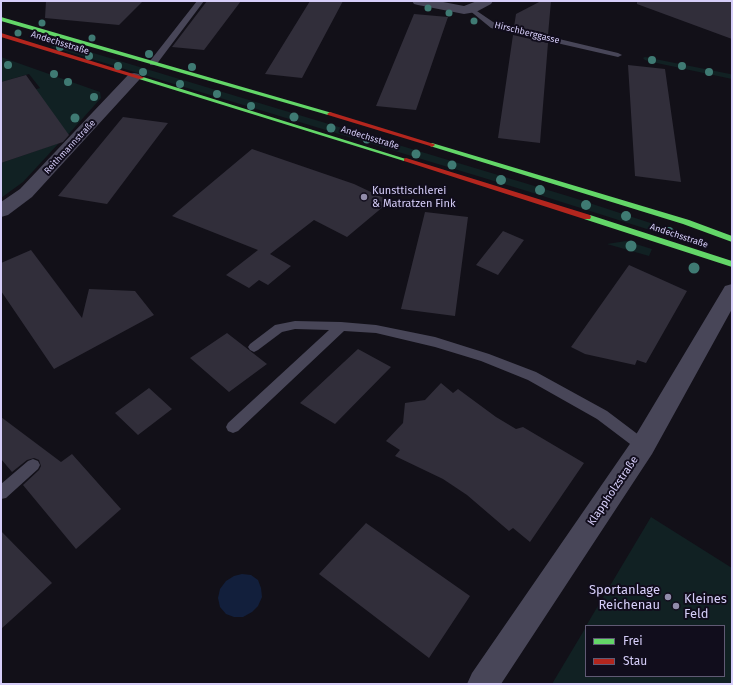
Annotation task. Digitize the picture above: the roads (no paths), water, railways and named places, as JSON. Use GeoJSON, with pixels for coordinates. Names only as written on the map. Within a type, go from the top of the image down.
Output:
{"type":"FeatureCollection","features":[{"type":"Feature","properties":{"kind":"street"},"geometry":{"type":"LineString","coordinates":[[418,1],[454,9],[471,9],[487,1]]}},
{"type":"Feature","properties":{"kind":"street","name":"Andechsstraße"},"geometry":{"type":"LineString","coordinates":[[1,19],[45,33],[398,134],[686,222],[732,239]]}},
{"type":"Feature","properties":{"kind":"street"},"geometry":{"type":"LineString","coordinates":[[26,43],[45,33]]}},
{"type":"Feature","properties":{"kind":"street","name":"Andechsstraße"},"geometry":{"type":"LineString","coordinates":[[1,36],[328,135],[732,264]]}},
{"type":"Feature","properties":{"kind":"street","name":"Reithmannstraße"},"geometry":{"type":"LineString","coordinates":[[1,211],[26,193],[134,77]]}},
{"type":"Feature","properties":{"kind":"street","name":"Klappholzstraße"},"geometry":{"type":"LineString","coordinates":[[483,684],[643,446],[732,291]]}},
{"type":"Feature","properties":{"kind":"lane"},"geometry":{"type":"LineString","coordinates":[[153,63],[201,1]]}},
{"type":"Feature","properties":{"kind":"lane","name":"Hirschberggasse"},"geometry":{"type":"LineString","coordinates":[[471,9],[494,26],[618,55]]}},
{"type":"Feature","properties":{"kind":"lane"},"geometry":{"type":"LineString","coordinates":[[254,347],[282,327],[295,325],[340,326],[376,329],[459,348],[509,366],[548,384],[602,415],[643,446]]}},
{"type":"Feature","properties":{"kind":"lane"},"geometry":{"type":"LineString","coordinates":[[233,427],[340,326]]}},
{"type":"Feature","properties":{"kind":"lane"},"geometry":{"type":"LineString","coordinates":[[1,493],[33,466]]}},
{"type":"Feature","properties":{"kind":"water"},"geometry":{"type":"Polygon","coordinates":[[[242,574],[251,575],[258,580],[262,597],[258,606],[252,612],[243,617],[234,617],[226,614],[220,607],[218,598],[220,589],[226,581],[234,576],[242,574]]]}},
{"type":"Feature","properties":{"kind":"place","name":"Kunsttischlerei & Matratzen Fink"},"geometry":{"type":"Point","coordinates":[364,197]}},
{"type":"Feature","properties":{"kind":"place","name":"Sportanlage Reichenau"},"geometry":{"type":"Point","coordinates":[668,597]}},
{"type":"Feature","properties":{"kind":"place","name":"Kleines Feld"},"geometry":{"type":"Point","coordinates":[676,606]}}]}
